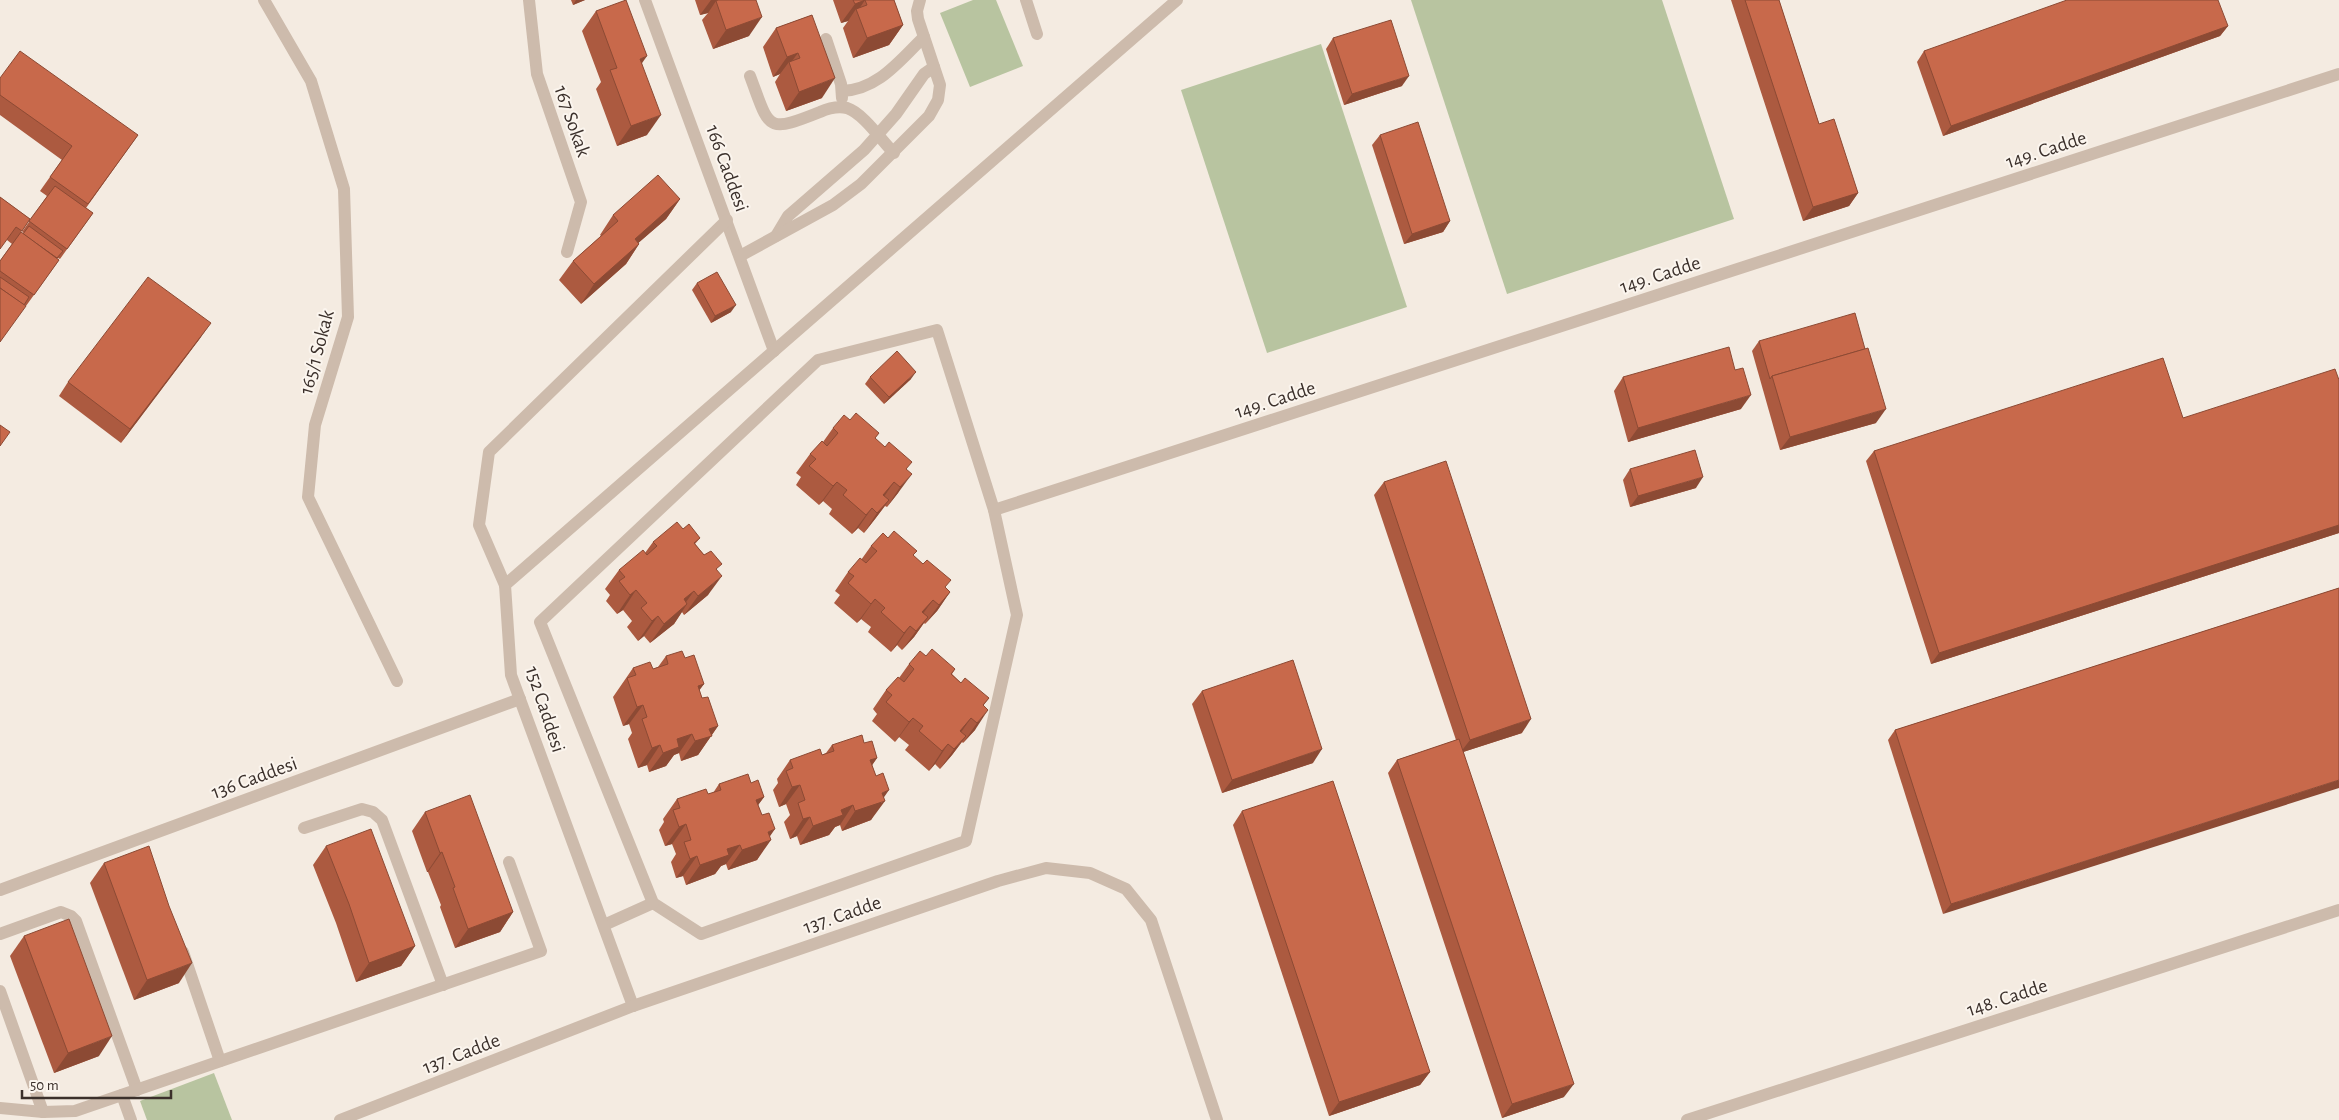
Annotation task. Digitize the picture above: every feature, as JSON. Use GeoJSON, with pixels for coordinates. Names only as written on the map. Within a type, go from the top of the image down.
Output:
{"type":"FeatureCollection","features":[{"type":"Feature","properties":{"kind":"street","name":"165/1 Sokak"},"geometry":{"type":"LineString","coordinates":[[264,0],[311,81],[344,189],[348,317],[315,425],[308,497],[397,681]]}},
{"type":"Feature","properties":{"kind":"street","name":"167 Sokak"},"geometry":{"type":"LineString","coordinates":[[529,0],[537,74],[581,202],[567,252]]}},
{"type":"Feature","properties":{"kind":"street","name":"166 Caddesi"},"geometry":{"type":"LineString","coordinates":[[645,0],[774,350]]}},
{"type":"Feature","properties":{"kind":"street"},"geometry":{"type":"LineString","coordinates":[[740,256],[776,236],[805,223],[834,205],[861,184],[894,153],[934,108],[940,85],[918,19],[917,11],[920,0]]}},
{"type":"Feature","properties":{"kind":"street"},"geometry":{"type":"LineString","coordinates":[[1026,0],[1038,34]]}},
{"type":"Feature","properties":{"kind":"street"},"geometry":{"type":"LineString","coordinates":[[505,585],[1177,0]]}},
{"type":"Feature","properties":{"kind":"street"},"geometry":{"type":"LineString","coordinates":[[842,91],[874,83],[924,37]]}},
{"type":"Feature","properties":{"kind":"street"},"geometry":{"type":"LineString","coordinates":[[826,39],[842,91],[839,107]]}},
{"type":"Feature","properties":{"kind":"street"},"geometry":{"type":"LineString","coordinates":[[776,236],[788,216],[846,167],[878,135],[921,78],[934,68]]}},
{"type":"Feature","properties":{"kind":"street","name":"149. Cadde"},"geometry":{"type":"LineString","coordinates":[[994,510],[2339,74]]}},
{"type":"Feature","properties":{"kind":"street"},"geometry":{"type":"LineString","coordinates":[[750,76],[764,113],[773,124],[779,126],[788,125],[830,108],[839,107],[854,111],[894,153]]}},
{"type":"Feature","properties":{"kind":"street","name":"152 Caddesi"},"geometry":{"type":"LineString","coordinates":[[633,1006],[511,675],[505,585],[479,525],[489,452],[727,220]]}},
{"type":"Feature","properties":{"kind":"street"},"geometry":{"type":"LineString","coordinates":[[937,330],[994,510],[1018,615],[966,841],[701,934],[654,903],[540,622],[818,360],[937,330]]}},
{"type":"Feature","properties":{"kind":"street","name":"136 Caddesi"},"geometry":{"type":"LineString","coordinates":[[0,890],[520,699]]}},
{"type":"Feature","properties":{"kind":"street"},"geometry":{"type":"LineString","coordinates":[[304,828],[362,809],[373,812],[382,820],[442,985]]}},
{"type":"Feature","properties":{"kind":"street"},"geometry":{"type":"LineString","coordinates":[[0,1108],[43,1112],[75,1111],[541,951],[509,862]]}},
{"type":"Feature","properties":{"kind":"street","name":"137. Cadde"},"geometry":{"type":"LineString","coordinates":[[340,1120],[633,1006],[998,881],[1046,868],[1090,873],[1126,889],[1151,920],[1217,1120]]}},
{"type":"Feature","properties":{"kind":"street"},"geometry":{"type":"LineString","coordinates":[[604,925],[654,903]]}},
{"type":"Feature","properties":{"kind":"street","name":"148. Cadde"},"geometry":{"type":"LineString","coordinates":[[1687,1120],[2339,910]]}},
{"type":"Feature","properties":{"kind":"street"},"geometry":{"type":"LineString","coordinates":[[0,934],[61,912],[71,916],[76,921],[137,1090]]}},
{"type":"Feature","properties":{"kind":"street"},"geometry":{"type":"LineString","coordinates":[[180,941],[220,1061]]}},
{"type":"Feature","properties":{"kind":"street"},"geometry":{"type":"LineString","coordinates":[[0,991],[43,1112]]}},
{"type":"Feature","properties":{"kind":"street"},"geometry":{"type":"LineString","coordinates":[[122,1095],[131,1120]]}},
{"type":"Feature","properties":{"kind":"green space"},"geometry":{"type":"Polygon","coordinates":[[[973,0],[996,0],[1023,66],[970,87],[940,13],[973,0]]]}},
{"type":"Feature","properties":{"kind":"green space"},"geometry":{"type":"Polygon","coordinates":[[[1411,0],[1662,0],[1734,219],[1507,294],[1411,0]]]}},
{"type":"Feature","properties":{"kind":"green space"},"geometry":{"type":"Polygon","coordinates":[[[1321,44],[1407,307],[1267,353],[1181,90],[1321,44]]]}},
{"type":"Feature","properties":{"kind":"green space"},"geometry":{"type":"Polygon","coordinates":[[[214,1073],[232,1120],[147,1120],[140,1101],[214,1073]]]}},
{"type":"Feature","properties":{"kind":"building"},"geometry":{"type":"Polygon","coordinates":[[[626,0],[647,56],[640,59],[661,115],[631,126],[610,70],[617,68],[596,11],[626,0]]]}},
{"type":"Feature","properties":{"kind":"building"},"geometry":{"type":"Polygon","coordinates":[[[756,0],[762,17],[726,30],[716,1],[756,0]]]}},
{"type":"Feature","properties":{"kind":"building"},"geometry":{"type":"Polygon","coordinates":[[[853,0],[865,0],[855,4],[853,0]]]}},
{"type":"Feature","properties":{"kind":"building"},"geometry":{"type":"Polygon","coordinates":[[[865,0],[894,0],[903,25],[867,38],[856,9],[867,5],[865,0]]]}},
{"type":"Feature","properties":{"kind":"building"},"geometry":{"type":"Polygon","coordinates":[[[1745,0],[1779,0],[1819,124],[1834,119],[1858,193],[1813,207],[1745,0]]]}},
{"type":"Feature","properties":{"kind":"building"},"geometry":{"type":"Polygon","coordinates":[[[2067,0],[2218,0],[2228,26],[1951,126],[1924,51],[2067,0]]]}},
{"type":"Feature","properties":{"kind":"building"},"geometry":{"type":"Polygon","coordinates":[[[812,15],[835,78],[799,92],[789,62],[800,58],[798,53],[787,57],[776,28],[812,15]]]}},
{"type":"Feature","properties":{"kind":"building"},"geometry":{"type":"Polygon","coordinates":[[[1391,20],[1409,76],[1352,94],[1333,38],[1391,20]]]}},
{"type":"Feature","properties":{"kind":"building"},"geometry":{"type":"Polygon","coordinates":[[[20,51],[138,135],[88,204],[50,177],[72,146],[0,95],[0,78],[20,51]]]}},
{"type":"Feature","properties":{"kind":"building"},"geometry":{"type":"Polygon","coordinates":[[[1418,122],[1450,221],[1412,234],[1380,135],[1418,122]]]}},
{"type":"Feature","properties":{"kind":"building"},"geometry":{"type":"Polygon","coordinates":[[[658,175],[680,199],[635,239],[639,244],[594,284],[573,261],[618,221],[613,215],[658,175]]]}},
{"type":"Feature","properties":{"kind":"building"},"geometry":{"type":"Polygon","coordinates":[[[55,186],[93,213],[67,249],[29,221],[55,186]]]}},
{"type":"Feature","properties":{"kind":"building"},"geometry":{"type":"Polygon","coordinates":[[[0,197],[30,219],[22,231],[16,227],[0,249],[0,197]]]}},
{"type":"Feature","properties":{"kind":"building"},"geometry":{"type":"Polygon","coordinates":[[[29,226],[63,251],[57,258],[23,234],[29,226]]]}},
{"type":"Feature","properties":{"kind":"building"},"geometry":{"type":"Polygon","coordinates":[[[21,232],[59,260],[34,295],[0,271],[0,261],[21,232]]]}},
{"type":"Feature","properties":{"kind":"building"},"geometry":{"type":"Polygon","coordinates":[[[717,272],[736,305],[715,316],[697,283],[717,272]]]}},
{"type":"Feature","properties":{"kind":"building"},"geometry":{"type":"Polygon","coordinates":[[[0,277],[29,297],[24,305],[0,288],[0,277]]]}},
{"type":"Feature","properties":{"kind":"building"},"geometry":{"type":"Polygon","coordinates":[[[148,277],[211,323],[130,429],[68,382],[148,277]]]}},
{"type":"Feature","properties":{"kind":"building"},"geometry":{"type":"Polygon","coordinates":[[[0,288],[26,306],[0,342],[0,288]]]}},
{"type":"Feature","properties":{"kind":"building"},"geometry":{"type":"Polygon","coordinates":[[[1855,313],[1865,349],[1772,376],[1770,379],[1759,341],[1855,313]]]}},
{"type":"Feature","properties":{"kind":"building"},"geometry":{"type":"Polygon","coordinates":[[[1729,347],[1735,370],[1743,368],[1751,395],[1638,428],[1623,377],[1729,347]]]}},
{"type":"Feature","properties":{"kind":"building"},"geometry":{"type":"Polygon","coordinates":[[[1868,348],[1886,409],[1790,437],[1772,376],[1868,348]]]}},
{"type":"Feature","properties":{"kind":"building"},"geometry":{"type":"Polygon","coordinates":[[[897,351],[916,372],[889,397],[870,377],[897,351]]]}},
{"type":"Feature","properties":{"kind":"building"},"geometry":{"type":"Polygon","coordinates":[[[2163,358],[2183,418],[2335,369],[2339,380],[2339,525],[1939,653],[1874,451],[2163,358]]]}},
{"type":"Feature","properties":{"kind":"building"},"geometry":{"type":"Polygon","coordinates":[[[856,413],[879,433],[875,438],[885,447],[889,442],[912,462],[906,469],[912,474],[900,487],[894,482],[883,495],[889,500],[877,513],[872,508],[866,515],[843,495],[847,490],[837,482],[833,486],[809,466],[816,459],[810,454],[822,441],[827,446],[838,433],[833,428],[844,415],[850,420],[856,413]]]}},
{"type":"Feature","properties":{"kind":"building"},"geometry":{"type":"Polygon","coordinates":[[[0,425],[10,432],[0,446],[0,425]]]}},
{"type":"Feature","properties":{"kind":"building"},"geometry":{"type":"Polygon","coordinates":[[[1695,450],[1703,477],[1638,496],[1630,469],[1695,450]]]}},
{"type":"Feature","properties":{"kind":"building"},"geometry":{"type":"Polygon","coordinates":[[[1446,461],[1531,719],[1470,740],[1384,482],[1446,461]]]}},
{"type":"Feature","properties":{"kind":"building"},"geometry":{"type":"Polygon","coordinates":[[[677,522],[683,529],[689,524],[700,538],[694,543],[704,555],[711,551],[722,564],[716,569],[722,576],[698,596],[694,591],[684,599],[687,604],[664,624],[658,616],[652,621],[641,608],[647,603],[636,590],[630,595],[619,581],[625,577],[619,570],[643,550],[647,555],[657,546],[653,542],[677,522]]]}},
{"type":"Feature","properties":{"kind":"building"},"geometry":{"type":"Polygon","coordinates":[[[894,531],[917,551],[913,555],[923,564],[927,560],[951,580],[945,587],[950,592],[939,605],[933,600],[922,612],[928,617],[916,631],[910,626],[904,633],[881,612],[885,608],[875,599],[871,604],[848,583],[854,576],[848,572],[860,558],[866,563],[877,551],[871,546],[883,533],[888,538],[894,531]]]}},
{"type":"Feature","properties":{"kind":"building"},"geometry":{"type":"Polygon","coordinates":[[[2339,588],[2339,780],[1951,904],[1895,730],[2339,588]]]}},
{"type":"Feature","properties":{"kind":"building"},"geometry":{"type":"Polygon","coordinates":[[[932,649],[955,669],[951,674],[961,683],[965,678],[989,698],[983,705],[988,710],[977,723],[971,718],[960,731],[966,736],[954,749],[948,744],[942,751],[919,731],[923,726],[913,718],[909,722],[886,702],[892,695],[886,690],[898,677],[904,682],[914,669],[909,664],[920,651],[926,656],[932,649]]]}},
{"type":"Feature","properties":{"kind":"building"},"geometry":{"type":"Polygon","coordinates":[[[682,651],[685,658],[694,655],[704,684],[698,686],[702,698],[708,697],[718,726],[709,729],[712,736],[695,741],[692,734],[677,739],[679,747],[663,753],[660,745],[652,748],[642,719],[647,717],[643,705],[637,707],[627,678],[636,675],[633,668],[650,662],[653,669],[668,664],[666,656],[682,651]]]}},
{"type":"Feature","properties":{"kind":"building"},"geometry":{"type":"Polygon","coordinates":[[[1293,660],[1322,749],[1232,780],[1202,691],[1293,660]]]}},
{"type":"Feature","properties":{"kind":"building"},"geometry":{"type":"Polygon","coordinates":[[[862,735],[864,743],[872,741],[877,758],[870,760],[876,776],[883,773],[889,790],[882,793],[885,801],[855,811],[853,805],[841,810],[843,815],[813,826],[810,817],[803,819],[798,803],[805,800],[800,785],[792,787],[786,771],[793,768],[790,760],[820,749],[822,755],[834,751],[832,745],[862,735]]]}},
{"type":"Feature","properties":{"kind":"building"},"geometry":{"type":"Polygon","coordinates":[[[1459,739],[1574,1084],[1512,1104],[1397,760],[1459,739]]]}},
{"type":"Feature","properties":{"kind":"building"},"geometry":{"type":"Polygon","coordinates":[[[748,774],[751,783],[758,780],[764,797],[756,800],[762,815],[769,813],[775,829],[768,832],[771,840],[742,850],[740,845],[727,849],[729,855],[700,865],[697,856],[690,859],[684,842],[691,840],[686,824],[679,827],[673,810],[680,808],[677,799],[706,789],[708,794],[721,790],[719,784],[748,774]]]}},
{"type":"Feature","properties":{"kind":"building"},"geometry":{"type":"Polygon","coordinates":[[[1333,781],[1430,1072],[1339,1102],[1242,811],[1333,781]]]}},
{"type":"Feature","properties":{"kind":"building"},"geometry":{"type":"Polygon","coordinates":[[[470,795],[513,912],[468,929],[453,888],[455,887],[425,812],[470,795]]]}},
{"type":"Feature","properties":{"kind":"building"},"geometry":{"type":"Polygon","coordinates":[[[371,829],[415,946],[369,963],[349,904],[326,846],[371,829]]]}},
{"type":"Feature","properties":{"kind":"building"},"geometry":{"type":"Polygon","coordinates":[[[149,846],[169,906],[192,963],[147,980],[104,863],[149,846]]]}},
{"type":"Feature","properties":{"kind":"building"},"geometry":{"type":"Polygon","coordinates":[[[69,919],[112,1036],[68,1053],[24,936],[69,919]]]}}]}
